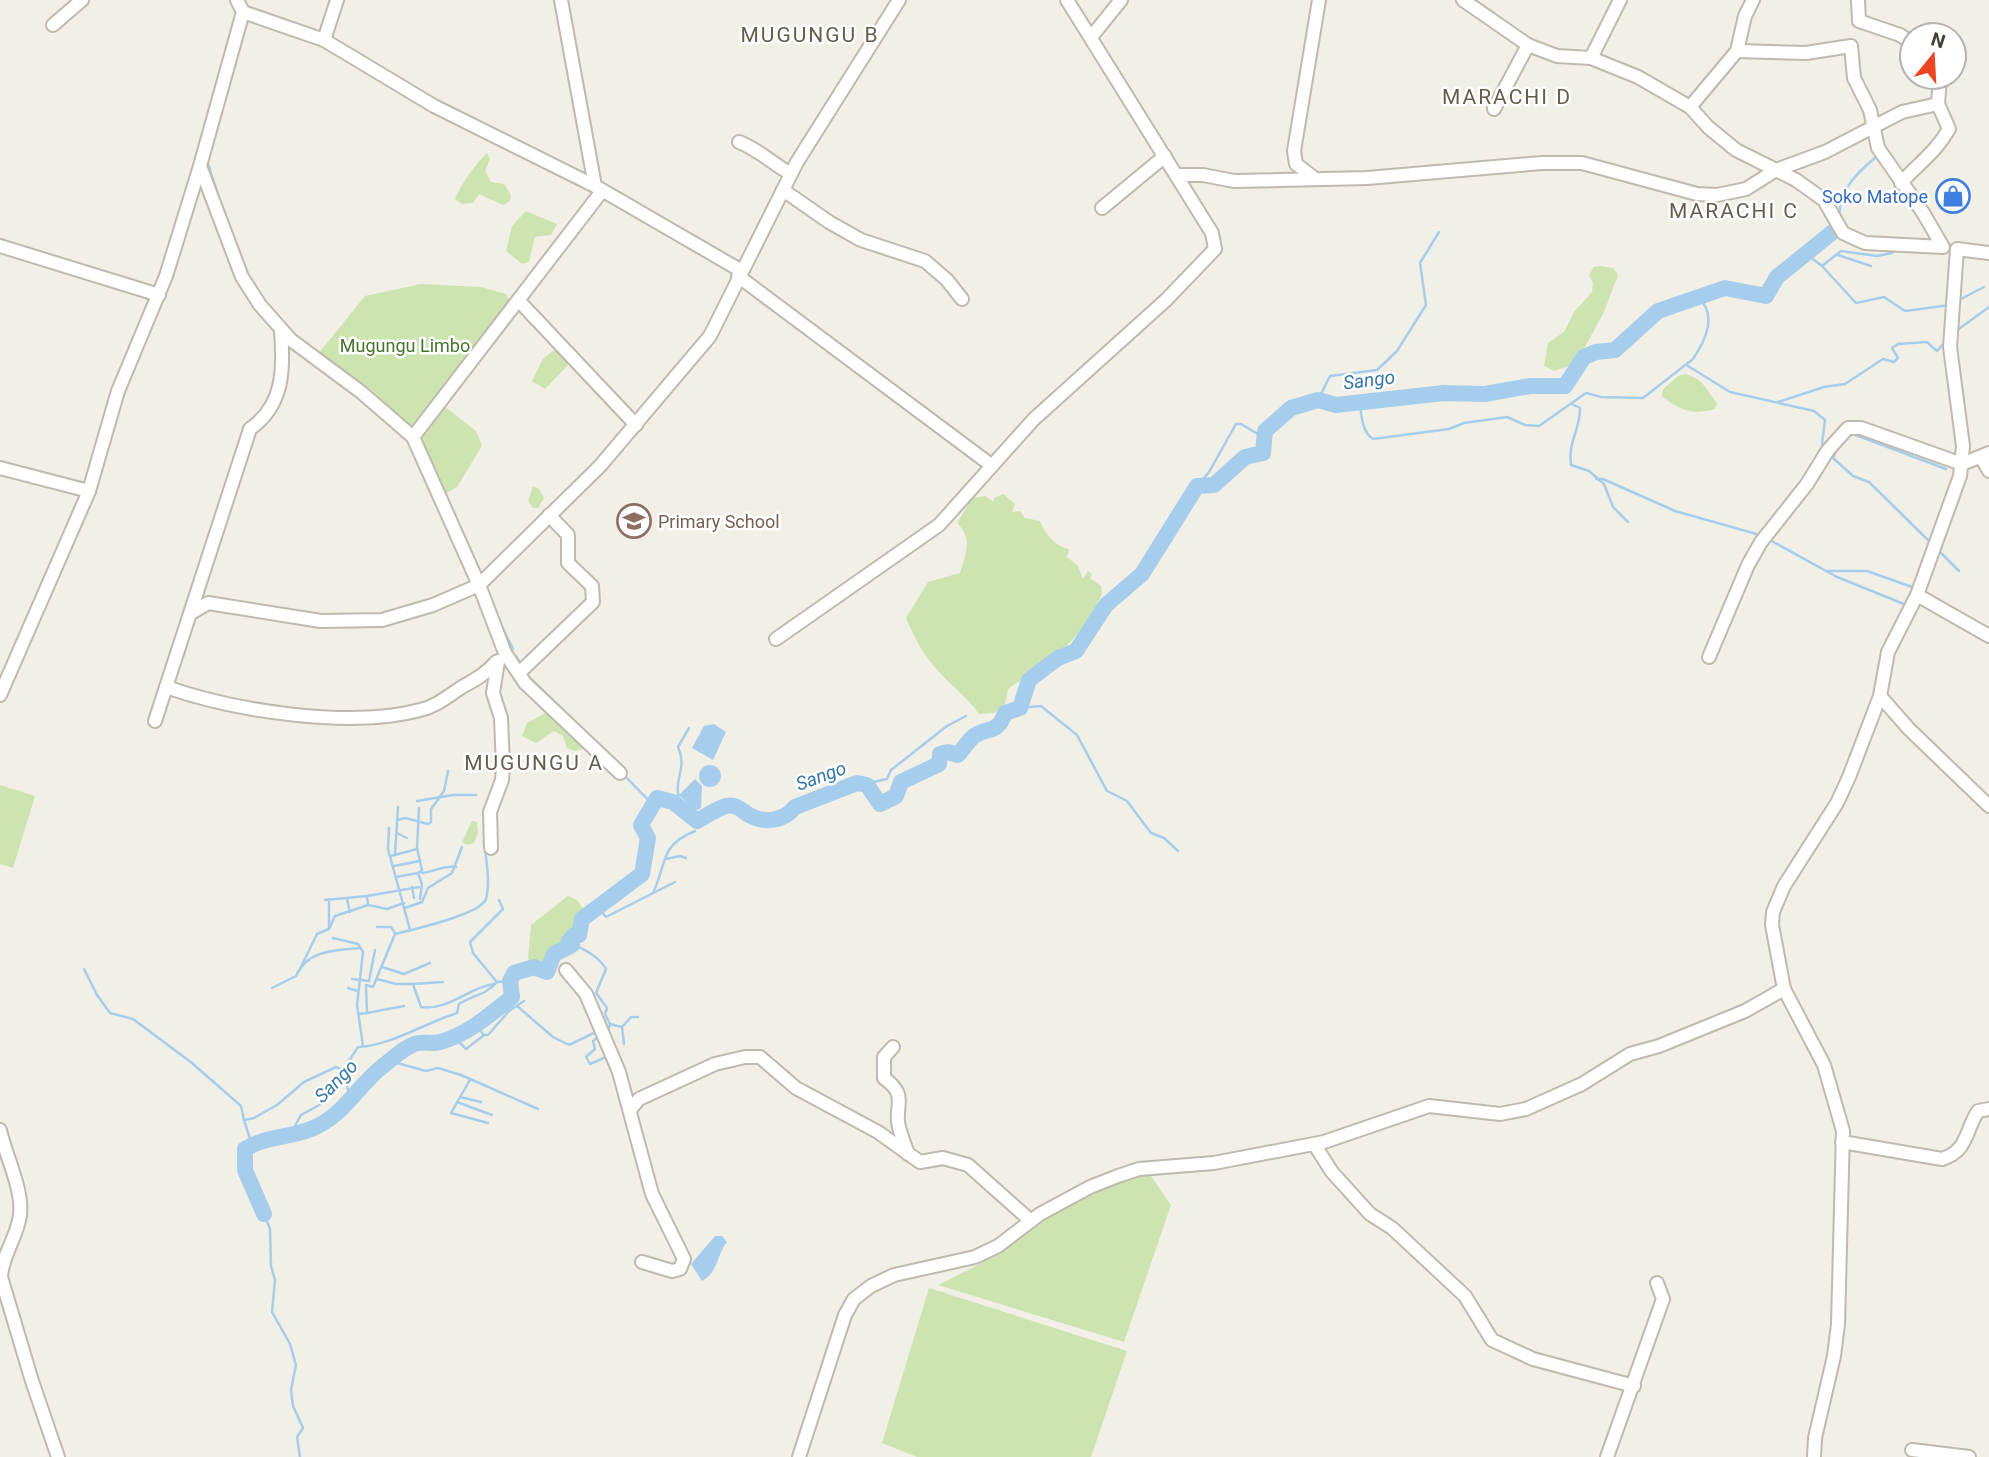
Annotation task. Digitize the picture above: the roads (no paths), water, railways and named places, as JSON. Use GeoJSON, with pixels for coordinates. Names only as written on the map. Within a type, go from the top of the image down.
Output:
{"type":"FeatureCollection","features":[{"type":"Feature","properties":{"kind":"street"},"geometry":{"type":"LineString","coordinates":[[53,24],[82,0]]}},
{"type":"Feature","properties":{"kind":"street"},"geometry":{"type":"LineString","coordinates":[[324,40],[337,0]]}},
{"type":"Feature","properties":{"kind":"street"},"geometry":{"type":"LineString","coordinates":[[413,437],[519,300],[598,189],[561,0]]}},
{"type":"Feature","properties":{"kind":"street"},"geometry":{"type":"LineString","coordinates":[[200,586],[200,595],[208,603],[321,621],[382,620],[433,605],[480,585],[636,425],[709,336],[791,174],[899,0]]}},
{"type":"Feature","properties":{"kind":"street"},"geometry":{"type":"LineString","coordinates":[[776,639],[939,526],[1034,419],[1211,256],[1216,241],[1092,36],[1067,0]]}},
{"type":"Feature","properties":{"kind":"street"},"geometry":{"type":"LineString","coordinates":[[1092,36],[1121,0]]}},
{"type":"Feature","properties":{"kind":"street"},"geometry":{"type":"LineString","coordinates":[[1313,177],[1296,163],[1294,151],[1319,0]]}},
{"type":"Feature","properties":{"kind":"street"},"geometry":{"type":"LineString","coordinates":[[1462,0],[1528,45],[1557,56],[1591,58],[1638,77],[1690,107],[1708,127],[1736,150],[1776,170],[1824,200],[1831,209],[1833,222],[1843,233],[1865,243],[1943,247],[1989,253]]}},
{"type":"Feature","properties":{"kind":"street"},"geometry":{"type":"LineString","coordinates":[[1591,58],[1620,0]]}},
{"type":"Feature","properties":{"kind":"street"},"geometry":{"type":"LineString","coordinates":[[1690,107],[1737,51],[1745,16],[1753,0]]}},
{"type":"Feature","properties":{"kind":"street"},"geometry":{"type":"LineString","coordinates":[[1858,0],[1859,21],[1898,34]]}},
{"type":"Feature","properties":{"kind":"street"},"geometry":{"type":"LineString","coordinates":[[0,695],[89,491],[118,391],[159,295],[200,166],[240,6],[324,40],[434,106],[598,189],[739,273],[991,465]]}},
{"type":"Feature","properties":{"kind":"street"},"geometry":{"type":"LineString","coordinates":[[1494,109],[1528,45]]}},
{"type":"Feature","properties":{"kind":"street"},"geometry":{"type":"LineString","coordinates":[[1737,51],[1806,52],[1851,46],[1854,78],[1870,110],[1878,148],[1943,247]]}},
{"type":"Feature","properties":{"kind":"street"},"geometry":{"type":"LineString","coordinates":[[1901,183],[1920,162],[1937,151],[1949,129],[1938,104],[1939,91]]}},
{"type":"Feature","properties":{"kind":"street"},"geometry":{"type":"LineString","coordinates":[[1176,175],[1203,175],[1234,181],[1313,177],[1367,178],[1542,163],[1582,163],[1697,194],[1717,195],[1746,189],[1776,170],[1825,152],[1902,112],[1938,104]]}},
{"type":"Feature","properties":{"kind":"street"},"geometry":{"type":"LineString","coordinates":[[738,142],[756,149],[770,163],[791,174]]}},
{"type":"Feature","properties":{"kind":"street"},"geometry":{"type":"LineString","coordinates":[[1102,208],[1165,156]]}},
{"type":"Feature","properties":{"kind":"street"},"geometry":{"type":"LineString","coordinates":[[200,166],[242,277],[281,331],[413,437],[480,585],[501,657],[493,693],[501,718],[503,767],[502,780],[490,812],[491,848]]}},
{"type":"Feature","properties":{"kind":"street"},"geometry":{"type":"LineString","coordinates":[[783,190],[828,222],[861,240],[925,261],[947,280],[962,299]]}},
{"type":"Feature","properties":{"kind":"street"},"geometry":{"type":"LineString","coordinates":[[0,246],[159,295]]}},
{"type":"Feature","properties":{"kind":"street"},"geometry":{"type":"LineString","coordinates":[[1814,1457],[1815,1438],[1834,1356],[1838,1324],[1843,1131],[1825,1065],[1784,989],[1772,925],[1776,905],[1837,803],[1880,696],[1888,652],[1917,595],[1962,464],[1962,430],[1950,347],[1957,249]]}},
{"type":"Feature","properties":{"kind":"street"},"geometry":{"type":"LineString","coordinates":[[519,300],[636,425]]}},
{"type":"Feature","properties":{"kind":"street"},"geometry":{"type":"LineString","coordinates":[[155,721],[250,429],[270,413],[277,394],[283,360],[281,331]]}},
{"type":"Feature","properties":{"kind":"street"},"geometry":{"type":"LineString","coordinates":[[1709,657],[1748,565],[1762,542],[1807,484],[1828,450],[1848,428],[1861,428],[1962,464],[1985,455],[1989,471]]}},
{"type":"Feature","properties":{"kind":"street"},"geometry":{"type":"LineString","coordinates":[[0,468],[89,491]]}},
{"type":"Feature","properties":{"kind":"street"},"geometry":{"type":"LineString","coordinates":[[519,673],[593,602],[592,586],[568,563],[568,535],[549,515]]}},
{"type":"Feature","properties":{"kind":"street"},"geometry":{"type":"LineString","coordinates":[[1917,595],[1989,636]]}},
{"type":"Feature","properties":{"kind":"street"},"geometry":{"type":"LineString","coordinates":[[191,612],[208,603]]}},
{"type":"Feature","properties":{"kind":"street"},"geometry":{"type":"LineString","coordinates":[[501,657],[620,773]]}},
{"type":"Feature","properties":{"kind":"street"},"geometry":{"type":"LineString","coordinates":[[166,687],[318,719],[349,718],[422,710],[445,701],[490,670],[501,657]]}},
{"type":"Feature","properties":{"kind":"street"},"geometry":{"type":"LineString","coordinates":[[1880,696],[1909,729],[1989,806]]}},
{"type":"Feature","properties":{"kind":"street"},"geometry":{"type":"LineString","coordinates":[[566,970],[586,994],[630,1110],[652,1194],[684,1259],[680,1269],[672,1271],[642,1262]]}},
{"type":"Feature","properties":{"kind":"street"},"geometry":{"type":"LineString","coordinates":[[799,1457],[845,1315],[854,1299],[871,1286],[894,1275],[975,1257],[998,1247],[1031,1221],[1090,1187],[1139,1169],[1214,1163],[1292,1149],[1324,1142],[1429,1106],[1500,1114],[1526,1109],[1582,1084],[1630,1054],[1659,1046],[1745,1011],[1784,989]]}},
{"type":"Feature","properties":{"kind":"street"},"geometry":{"type":"LineString","coordinates":[[893,1047],[884,1057],[884,1078],[893,1084],[897,1093],[901,1108],[898,1126],[908,1154]]}},
{"type":"Feature","properties":{"kind":"street"},"geometry":{"type":"LineString","coordinates":[[630,1110],[639,1099],[715,1064],[745,1057],[760,1057],[796,1088],[878,1132],[920,1162],[943,1157],[968,1165],[1031,1221]]}},
{"type":"Feature","properties":{"kind":"street"},"geometry":{"type":"LineString","coordinates":[[625,1095],[639,1099]]}},
{"type":"Feature","properties":{"kind":"street"},"geometry":{"type":"LineString","coordinates":[[1842,1142],[1942,1159],[1956,1155],[1964,1146],[1978,1111],[1989,1108]]}},
{"type":"Feature","properties":{"kind":"street"},"geometry":{"type":"LineString","coordinates":[[0,1130],[21,1212],[17,1233],[2,1265],[1,1278],[58,1457]]}},
{"type":"Feature","properties":{"kind":"street"},"geometry":{"type":"LineString","coordinates":[[1316,1147],[1332,1172],[1370,1214],[1392,1228],[1465,1296],[1492,1340],[1533,1359],[1634,1386]]}},
{"type":"Feature","properties":{"kind":"street"},"geometry":{"type":"LineString","coordinates":[[1606,1457],[1634,1386],[1662,1300],[1657,1283]]}},
{"type":"Feature","properties":{"kind":"street"},"geometry":{"type":"LineString","coordinates":[[1912,1450],[1969,1457]]}},
{"type":"Feature","properties":{"kind":"water"},"geometry":{"type":"Polygon","coordinates":[[[714,724],[726,732],[713,760],[692,748],[704,726],[714,724]]]}},
{"type":"Feature","properties":{"kind":"water"},"geometry":{"type":"Polygon","coordinates":[[[710,765],[718,768],[721,776],[718,784],[710,787],[702,784],[699,776],[702,768],[710,765]]]}},
{"type":"Feature","properties":{"kind":"water"},"geometry":{"type":"Polygon","coordinates":[[[695,779],[702,786],[701,808],[695,811],[679,795],[695,779]]]}},
{"type":"Feature","properties":{"kind":"water"},"geometry":{"type":"Polygon","coordinates":[[[715,1236],[722,1236],[727,1242],[712,1273],[702,1281],[691,1264],[715,1236]]]}},
{"type":"Feature","properties":{"kind":"waterway","name":"Sango"},"geometry":{"type":"LineString","coordinates":[[1839,215],[1847,189],[1877,156]]}},
{"type":"Feature","properties":{"kind":"waterway"},"geometry":{"type":"LineString","coordinates":[[208,164],[220,201]]}},
{"type":"Feature","properties":{"kind":"waterway","name":"Sango"},"geometry":{"type":"LineString","coordinates":[[264,1214],[245,1170],[245,1149],[261,1142],[303,1132],[323,1123],[404,1049],[418,1043],[437,1043],[450,1039],[496,1010],[512,997],[510,981],[514,973],[534,967],[547,972],[554,954],[572,945],[569,941],[574,935],[579,935],[582,919],[642,874],[648,838],[641,825],[657,798],[673,802],[697,821],[730,806],[738,807],[761,820],[774,820],[791,812],[795,807],[857,783],[867,785],[880,804],[896,796],[901,782],[939,764],[940,754],[948,752],[958,755],[974,736],[996,727],[1005,713],[1020,708],[1029,680],[1058,658],[1076,651],[1106,605],[1142,574],[1197,486],[1214,485],[1245,457],[1263,453],[1265,431],[1291,408],[1318,400],[1336,405],[1444,393],[1485,394],[1530,386],[1565,386],[1584,357],[1596,352],[1615,350],[1658,311],[1725,288],[1766,296],[1777,277],[1834,231]]}},
{"type":"Feature","properties":{"kind":"waterway"},"geometry":{"type":"LineString","coordinates":[[1318,400],[1330,376],[1377,370],[1397,351],[1426,305],[1420,263],[1439,232]]}},
{"type":"Feature","properties":{"kind":"waterway"},"geometry":{"type":"LineString","coordinates":[[1805,253],[1822,266],[1841,251],[1877,256],[1892,253]]}},
{"type":"Feature","properties":{"kind":"waterway"},"geometry":{"type":"LineString","coordinates":[[1838,255],[1871,266]]}},
{"type":"Feature","properties":{"kind":"waterway"},"geometry":{"type":"LineString","coordinates":[[1822,266],[1856,303],[1884,297],[1905,311],[1950,305]]}},
{"type":"Feature","properties":{"kind":"waterway"},"geometry":{"type":"LineString","coordinates":[[1959,300],[1984,287]]}},
{"type":"Feature","properties":{"kind":"waterway"},"geometry":{"type":"LineString","coordinates":[[1360,402],[1364,428],[1373,439],[1449,429],[1464,423],[1507,417],[1525,425],[1539,426],[1586,393],[1601,397],[1643,398],[1693,359],[1705,337],[1708,321],[1708,313],[1700,299]]}},
{"type":"Feature","properties":{"kind":"waterway"},"geometry":{"type":"LineString","coordinates":[[1956,331],[1989,307]]}},
{"type":"Feature","properties":{"kind":"waterway"},"geometry":{"type":"LineString","coordinates":[[1778,402],[1824,387],[1845,384],[1883,359],[1894,362],[1898,358],[1892,348],[1898,344],[1927,342],[1937,351],[1945,342]]}},
{"type":"Feature","properties":{"kind":"waterway"},"geometry":{"type":"LineString","coordinates":[[1688,366],[1730,392],[1814,411],[1825,420],[1822,444]]}},
{"type":"Feature","properties":{"kind":"waterway"},"geometry":{"type":"LineString","coordinates":[[349,375],[389,409]]}},
{"type":"Feature","properties":{"kind":"waterway"},"geometry":{"type":"LineString","coordinates":[[1572,404],[1580,408],[1571,448],[1571,465],[1589,471],[1604,484],[1613,507],[1628,522]]}},
{"type":"Feature","properties":{"kind":"waterway"},"geometry":{"type":"LineString","coordinates":[[1197,486],[1209,472],[1236,424],[1241,424],[1263,437]]}},
{"type":"Feature","properties":{"kind":"waterway"},"geometry":{"type":"LineString","coordinates":[[1853,434],[1946,469]]}},
{"type":"Feature","properties":{"kind":"waterway"},"geometry":{"type":"LineString","coordinates":[[1838,447],[1833,458],[1853,476],[1869,482],[1932,544]]}},
{"type":"Feature","properties":{"kind":"waterway"},"geometry":{"type":"LineString","coordinates":[[1596,479],[1603,479],[1675,511],[1760,535]]}},
{"type":"Feature","properties":{"kind":"waterway"},"geometry":{"type":"LineString","coordinates":[[1768,539],[1837,577],[1904,604]]}},
{"type":"Feature","properties":{"kind":"waterway"},"geometry":{"type":"LineString","coordinates":[[1939,551],[1959,571]]}},
{"type":"Feature","properties":{"kind":"waterway"},"geometry":{"type":"LineString","coordinates":[[1827,571],[1867,571],[1912,587]]}},
{"type":"Feature","properties":{"kind":"waterway"},"geometry":{"type":"LineString","coordinates":[[501,625],[513,649]]}},
{"type":"Feature","properties":{"kind":"waterway"},"geometry":{"type":"LineString","coordinates":[[516,656],[521,666]]}},
{"type":"Feature","properties":{"kind":"waterway"},"geometry":{"type":"LineString","coordinates":[[531,679],[566,713]]}},
{"type":"Feature","properties":{"kind":"waterway"},"geometry":{"type":"LineString","coordinates":[[1020,708],[1041,706],[1077,735],[1107,791],[1127,801],[1151,833],[1164,838],[1178,851]]}},
{"type":"Feature","properties":{"kind":"waterway"},"geometry":{"type":"LineString","coordinates":[[864,784],[887,779],[891,770],[947,726],[966,716]]}},
{"type":"Feature","properties":{"kind":"waterway"},"geometry":{"type":"LineString","coordinates":[[686,812],[678,793],[682,764],[678,747],[689,728]]}},
{"type":"Feature","properties":{"kind":"waterway"},"geometry":{"type":"LineString","coordinates":[[398,820],[405,818],[428,824],[431,822],[431,809],[444,791],[448,771]]}},
{"type":"Feature","properties":{"kind":"waterway"},"geometry":{"type":"LineString","coordinates":[[623,774],[653,805]]}},
{"type":"Feature","properties":{"kind":"waterway"},"geometry":{"type":"LineString","coordinates":[[417,801],[453,795],[476,795]]}},
{"type":"Feature","properties":{"kind":"waterway"},"geometry":{"type":"LineString","coordinates":[[395,854],[398,807]]}},
{"type":"Feature","properties":{"kind":"waterway"},"geometry":{"type":"LineString","coordinates":[[418,873],[422,870],[417,848],[419,808]]}},
{"type":"Feature","properties":{"kind":"waterway"},"geometry":{"type":"LineString","coordinates":[[389,828],[388,849],[410,930]]}},
{"type":"Feature","properties":{"kind":"waterway"},"geometry":{"type":"LineString","coordinates":[[653,893],[670,849],[683,837],[695,831]]}},
{"type":"Feature","properties":{"kind":"waterway"},"geometry":{"type":"LineString","coordinates":[[397,833],[407,838]]}},
{"type":"Feature","properties":{"kind":"waterway"},"geometry":{"type":"LineString","coordinates":[[405,908],[422,902],[428,888],[452,873],[462,847]]}},
{"type":"Feature","properties":{"kind":"waterway"},"geometry":{"type":"LineString","coordinates":[[391,856],[417,849]]}},
{"type":"Feature","properties":{"kind":"waterway"},"geometry":{"type":"LineString","coordinates":[[359,1014],[367,1013],[366,985],[373,987],[395,934],[459,916],[481,905],[486,899],[488,881],[485,850]]}},
{"type":"Feature","properties":{"kind":"waterway"},"geometry":{"type":"LineString","coordinates":[[666,859],[680,856],[686,858]]}},
{"type":"Feature","properties":{"kind":"waterway"},"geometry":{"type":"LineString","coordinates":[[394,866],[420,861]]}},
{"type":"Feature","properties":{"kind":"waterway"},"geometry":{"type":"LineString","coordinates":[[422,873],[456,867]]}},
{"type":"Feature","properties":{"kind":"waterway"},"geometry":{"type":"LineString","coordinates":[[396,877],[418,873],[422,884],[420,899]]}},
{"type":"Feature","properties":{"kind":"waterway"},"geometry":{"type":"LineString","coordinates":[[597,907],[606,917],[675,882]]}},
{"type":"Feature","properties":{"kind":"waterway"},"geometry":{"type":"LineString","coordinates":[[412,887],[414,898]]}},
{"type":"Feature","properties":{"kind":"waterway"},"geometry":{"type":"LineString","coordinates":[[367,896],[419,887]]}},
{"type":"Feature","properties":{"kind":"waterway"},"geometry":{"type":"LineString","coordinates":[[325,900],[367,896],[368,905]]}},
{"type":"Feature","properties":{"kind":"waterway"},"geometry":{"type":"LineString","coordinates":[[329,899],[329,928]]}},
{"type":"Feature","properties":{"kind":"waterway"},"geometry":{"type":"LineString","coordinates":[[347,899],[350,912]]}},
{"type":"Feature","properties":{"kind":"waterway"},"geometry":{"type":"LineString","coordinates":[[496,981],[473,953],[470,942],[503,909],[499,900]]}},
{"type":"Feature","properties":{"kind":"waterway"},"geometry":{"type":"LineString","coordinates":[[299,971],[317,934],[329,929],[335,916],[368,905],[387,909],[404,903]]}},
{"type":"Feature","properties":{"kind":"waterway"},"geometry":{"type":"LineString","coordinates":[[377,927],[391,927],[395,933]]}},
{"type":"Feature","properties":{"kind":"waterway"},"geometry":{"type":"LineString","coordinates":[[333,938],[358,944],[363,952],[357,1005],[363,1046]]}},
{"type":"Feature","properties":{"kind":"waterway"},"geometry":{"type":"LineString","coordinates":[[572,945],[591,954],[606,969],[596,993],[607,1008],[605,1014],[610,1024],[608,1031]]}},
{"type":"Feature","properties":{"kind":"waterway"},"geometry":{"type":"LineString","coordinates":[[272,988],[296,976],[301,967],[315,956],[360,948]]}},
{"type":"Feature","properties":{"kind":"waterway"},"geometry":{"type":"LineString","coordinates":[[352,979],[369,981],[375,950]]}},
{"type":"Feature","properties":{"kind":"waterway"},"geometry":{"type":"LineString","coordinates":[[382,967],[404,974],[430,963]]}},
{"type":"Feature","properties":{"kind":"waterway"},"geometry":{"type":"LineString","coordinates":[[84,969],[110,1013],[133,1019],[192,1063],[241,1106],[244,1120]]}},
{"type":"Feature","properties":{"kind":"waterway"},"geometry":{"type":"LineString","coordinates":[[377,979],[396,984],[413,984],[421,1007],[441,1006],[476,989],[494,984]]}},
{"type":"Feature","properties":{"kind":"waterway"},"geometry":{"type":"LineString","coordinates":[[351,1102],[343,1070],[358,1047],[382,1043],[457,1013],[459,1004],[484,992],[497,982],[510,981]]}},
{"type":"Feature","properties":{"kind":"waterway"},"geometry":{"type":"LineString","coordinates":[[413,984],[443,982]]}},
{"type":"Feature","properties":{"kind":"waterway"},"geometry":{"type":"LineString","coordinates":[[348,988],[358,991]]}},
{"type":"Feature","properties":{"kind":"waterway"},"geometry":{"type":"LineString","coordinates":[[475,1024],[484,1035],[488,1035],[509,1011],[524,1001]]}},
{"type":"Feature","properties":{"kind":"waterway"},"geometry":{"type":"LineString","coordinates":[[367,1013],[404,1006]]}},
{"type":"Feature","properties":{"kind":"waterway"},"geometry":{"type":"LineString","coordinates":[[517,1006],[553,1037],[569,1045],[596,1032]]}},
{"type":"Feature","properties":{"kind":"waterway"},"geometry":{"type":"LineString","coordinates":[[624,1044],[622,1027],[631,1017],[638,1017]]}},
{"type":"Feature","properties":{"kind":"waterway"},"geometry":{"type":"LineString","coordinates":[[610,1024],[622,1027]]}},
{"type":"Feature","properties":{"kind":"waterway"},"geometry":{"type":"LineString","coordinates":[[453,1036],[466,1049],[484,1035]]}},
{"type":"Feature","properties":{"kind":"waterway"},"geometry":{"type":"LineString","coordinates":[[598,1037],[593,1041],[595,1049],[586,1057],[590,1064],[606,1057]]}},
{"type":"Feature","properties":{"kind":"waterway"},"geometry":{"type":"LineString","coordinates":[[390,1061],[426,1071],[438,1068],[461,1075],[538,1109]]}},
{"type":"Feature","properties":{"kind":"waterway"},"geometry":{"type":"LineString","coordinates":[[252,1145],[244,1120],[254,1118],[277,1105],[304,1082],[336,1067],[343,1070]]}},
{"type":"Feature","properties":{"kind":"waterway"},"geometry":{"type":"LineString","coordinates":[[291,1133],[301,1115],[321,1104],[344,1079]]}},
{"type":"Feature","properties":{"kind":"waterway"},"geometry":{"type":"LineString","coordinates":[[470,1080],[451,1113],[488,1123]]}},
{"type":"Feature","properties":{"kind":"waterway"},"geometry":{"type":"LineString","coordinates":[[460,1097],[481,1102]]}},
{"type":"Feature","properties":{"kind":"waterway"},"geometry":{"type":"LineString","coordinates":[[457,1102],[492,1115]]}},
{"type":"Feature","properties":{"kind":"waterway","name":"Sango"},"geometry":{"type":"LineString","coordinates":[[264,1214],[270,1229],[271,1266],[275,1280],[272,1312],[290,1344],[296,1365],[291,1390],[293,1406],[303,1428],[297,1437],[300,1457]]}},
{"type":"Feature","properties":{"kind":"place","name":"Soko Matope"},"geometry":{"type":"Point","coordinates":[1953,196]}},
{"type":"Feature","properties":{"kind":"place","name":"Primary School"},"geometry":{"type":"Point","coordinates":[634,521]}},
{"type":"Feature","properties":{"kind":"district","name":"MUGUNGU B"},"geometry":{"type":"Point","coordinates":[810,35]}},
{"type":"Feature","properties":{"kind":"district","name":"MARACHI D"},"geometry":{"type":"Point","coordinates":[1507,97]}},
{"type":"Feature","properties":{"kind":"district","name":"MARACHI C"},"geometry":{"type":"Point","coordinates":[1734,211]}},
{"type":"Feature","properties":{"kind":"district","name":"MUGUNGU A"},"geometry":{"type":"Point","coordinates":[534,763]}},
{"type":"Feature","properties":{"kind":"park label","name":"Mugungu Limbo"},"geometry":{"type":"Point","coordinates":[405,345]}}]}
